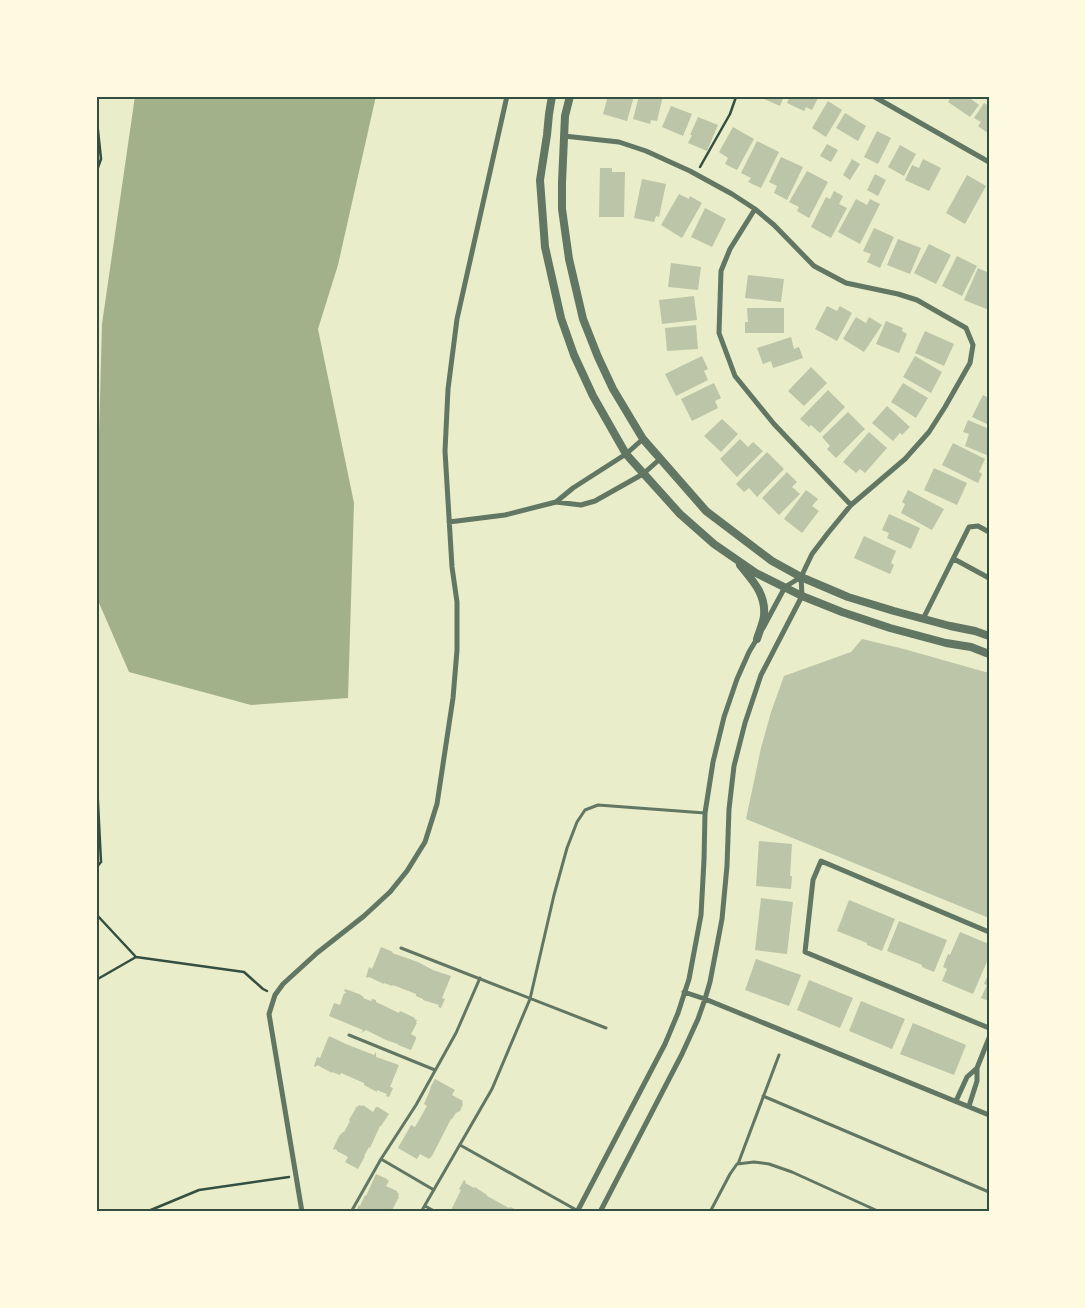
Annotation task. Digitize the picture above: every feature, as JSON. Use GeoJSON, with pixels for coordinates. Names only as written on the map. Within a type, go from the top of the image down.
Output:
{"type":"FeatureCollection","features":[{"type":"Feature","properties":{"kind":"street"},"geometry":{"type":"LineString","coordinates":[[302,1212],[269,1014],[275,995],[283,984],[317,953],[364,916],[390,892],[407,871],[425,842],[438,804],[453,698],[457,650],[457,602],[452,567],[445,451],[448,389],[457,319],[507,96]]}},
{"type":"Feature","properties":{"kind":"street"},"geometry":{"type":"LineString","coordinates":[[552,96],[540,180],[545,247],[553,289],[574,355],[593,396],[626,454],[680,514],[714,544],[756,573],[802,596],[842,612],[890,628],[946,643],[971,647],[989,654]]}},
{"type":"Feature","properties":{"kind":"street"},"geometry":{"type":"LineString","coordinates":[[570,96],[565,116],[562,182],[562,209],[569,259],[583,319],[613,389],[643,440],[706,510],[772,561],[801,577],[848,597],[989,636]]}},
{"type":"Feature","properties":{"kind":"street"},"geometry":{"type":"LineString","coordinates":[[873,96],[989,162]]}},
{"type":"Feature","properties":{"kind":"street"},"geometry":{"type":"LineString","coordinates":[[564,136],[619,142],[646,151],[695,174],[755,208],[814,266],[846,282],[917,300],[966,328],[973,345],[970,363],[929,432],[905,459],[851,506],[812,554],[801,577],[802,596],[761,675],[745,723],[734,766],[729,809],[722,918],[705,999],[682,1054],[600,1212]]}},
{"type":"Feature","properties":{"kind":"street"},"geometry":{"type":"LineString","coordinates":[[755,208],[730,249],[721,271],[718,334],[735,376],[774,424],[851,506]]}},
{"type":"Feature","properties":{"kind":"street"},"geometry":{"type":"LineString","coordinates":[[556,502],[573,488],[626,454],[643,440]]}},
{"type":"Feature","properties":{"kind":"street"},"geometry":{"type":"LineString","coordinates":[[449,522],[505,515],[556,502],[581,505],[595,500],[644,474],[660,459]]}},
{"type":"Feature","properties":{"kind":"street"},"geometry":{"type":"LineString","coordinates":[[923,619],[969,528],[978,526],[989,532]]}},
{"type":"Feature","properties":{"kind":"street"},"geometry":{"type":"LineString","coordinates":[[734,558],[757,586],[763,600],[764,617],[757,639]]}},
{"type":"Feature","properties":{"kind":"street"},"geometry":{"type":"LineString","coordinates":[[954,559],[989,578]]}},
{"type":"Feature","properties":{"kind":"street"},"geometry":{"type":"LineString","coordinates":[[578,1211],[665,1044],[678,1013],[688,979],[701,915],[705,813],[713,762],[724,717],[737,679],[785,587],[801,577]]}},
{"type":"Feature","properties":{"kind":"street"},"geometry":{"type":"LineString","coordinates":[[989,932],[821,861],[813,880],[805,952],[989,1028]]}},
{"type":"Feature","properties":{"kind":"street"},"geometry":{"type":"LineString","coordinates":[[684,992],[989,1115]]}},
{"type":"Feature","properties":{"kind":"street"},"geometry":{"type":"LineString","coordinates":[[969,1106],[977,1081],[977,1068],[989,1038]]}},
{"type":"Feature","properties":{"kind":"street"},"geometry":{"type":"LineString","coordinates":[[956,1101],[968,1077],[977,1068]]}},
{"type":"Feature","properties":{"kind":"lane"},"geometry":{"type":"LineString","coordinates":[[421,1212],[492,1089],[530,999],[567,848],[577,822],[585,810],[598,805],[705,813]]}},
{"type":"Feature","properties":{"kind":"lane"},"geometry":{"type":"LineString","coordinates":[[401,948],[606,1028]]}},
{"type":"Feature","properties":{"kind":"lane"},"geometry":{"type":"LineString","coordinates":[[351,1212],[456,1033],[480,978]]}},
{"type":"Feature","properties":{"kind":"lane"},"geometry":{"type":"LineString","coordinates":[[349,1035],[435,1070]]}},
{"type":"Feature","properties":{"kind":"lane"},"geometry":{"type":"LineString","coordinates":[[710,1212],[737,1164],[779,1055]]}},
{"type":"Feature","properties":{"kind":"lane"},"geometry":{"type":"LineString","coordinates":[[763,1096],[989,1192]]}},
{"type":"Feature","properties":{"kind":"lane"},"geometry":{"type":"LineString","coordinates":[[460,1145],[578,1211]]}},
{"type":"Feature","properties":{"kind":"lane"},"geometry":{"type":"LineString","coordinates":[[381,1159],[434,1190]]}},
{"type":"Feature","properties":{"kind":"lane"},"geometry":{"type":"LineString","coordinates":[[737,1164],[754,1162],[770,1164],[792,1172],[877,1211]]}},
{"type":"Feature","properties":{"kind":"lane"},"geometry":{"type":"LineString","coordinates":[[425,1206],[436,1212]]}},
{"type":"Feature","properties":{"kind":"path"},"geometry":{"type":"LineString","coordinates":[[695,174],[730,114],[736,96]]}},
{"type":"Feature","properties":{"kind":"path"},"geometry":{"type":"LineString","coordinates":[[96,112],[101,159],[96,173]]}},
{"type":"Feature","properties":{"kind":"path"},"geometry":{"type":"LineString","coordinates":[[96,764],[101,862],[96,868]]}},
{"type":"Feature","properties":{"kind":"path"},"geometry":{"type":"LineString","coordinates":[[96,914],[136,957]]}},
{"type":"Feature","properties":{"kind":"path"},"geometry":{"type":"LineString","coordinates":[[96,980],[136,957],[244,972],[263,989],[275,995]]}},
{"type":"Feature","properties":{"kind":"path"},"geometry":{"type":"LineString","coordinates":[[146,1212],[199,1190],[296,1176]]}},
{"type":"Feature","properties":{"kind":"shaded area"},"geometry":{"type":"Polygon","coordinates":[[[135,96],[376,96],[338,265],[318,329],[354,503],[348,698],[251,705],[129,672],[96,596],[102,324],[135,96]]]}},
{"type":"Feature","properties":{"kind":"building"},"geometry":{"type":"Polygon","coordinates":[[[608,96],[634,96],[627,121],[603,114],[608,96]]]}},
{"type":"Feature","properties":{"kind":"building"},"geometry":{"type":"Polygon","coordinates":[[[639,96],[663,96],[657,121],[651,120],[650,124],[633,119],[639,96]]]}},
{"type":"Feature","properties":{"kind":"building"},"geometry":{"type":"Polygon","coordinates":[[[763,96],[784,96],[780,106],[762,98],[763,96]]]}},
{"type":"Feature","properties":{"kind":"building"},"geometry":{"type":"Polygon","coordinates":[[[790,96],[819,96],[812,110],[806,107],[804,111],[787,103],[790,96]]]}},
{"type":"Feature","properties":{"kind":"building"},"geometry":{"type":"Polygon","coordinates":[[[952,96],[967,96],[979,105],[970,117],[948,102],[952,96]]]}},
{"type":"Feature","properties":{"kind":"building"},"geometry":{"type":"Polygon","coordinates":[[[828,101],[842,110],[826,137],[812,128],[828,101]]]}},
{"type":"Feature","properties":{"kind":"building"},"geometry":{"type":"Polygon","coordinates":[[[984,103],[989,106],[989,134],[978,126],[981,122],[974,118],[984,103]]]}},
{"type":"Feature","properties":{"kind":"building"},"geometry":{"type":"Polygon","coordinates":[[[671,106],[692,114],[683,136],[662,127],[671,106]]]}},
{"type":"Feature","properties":{"kind":"building"},"geometry":{"type":"Polygon","coordinates":[[[845,113],[866,126],[858,141],[836,128],[845,113]]]}},
{"type":"Feature","properties":{"kind":"building"},"geometry":{"type":"Polygon","coordinates":[[[698,117],[718,125],[707,151],[688,143],[698,117]]]}},
{"type":"Feature","properties":{"kind":"building"},"geometry":{"type":"Polygon","coordinates":[[[733,127],[754,139],[737,170],[725,164],[728,158],[719,152],[733,127]]]}},
{"type":"Feature","properties":{"kind":"building"},"geometry":{"type":"Polygon","coordinates":[[[877,131],[891,138],[878,164],[864,157],[877,131]]]}},
{"type":"Feature","properties":{"kind":"building"},"geometry":{"type":"Polygon","coordinates":[[[757,141],[779,152],[761,188],[748,182],[751,178],[741,173],[757,141]]]}},
{"type":"Feature","properties":{"kind":"building"},"geometry":{"type":"Polygon","coordinates":[[[827,144],[838,150],[831,162],[820,156],[827,144]]]}},
{"type":"Feature","properties":{"kind":"building"},"geometry":{"type":"Polygon","coordinates":[[[900,145],[916,154],[904,176],[888,167],[900,145]]]}},
{"type":"Feature","properties":{"kind":"building"},"geometry":{"type":"Polygon","coordinates":[[[781,157],[803,167],[787,200],[774,193],[777,186],[769,182],[781,157]]]}},
{"type":"Feature","properties":{"kind":"building"},"geometry":{"type":"Polygon","coordinates":[[[852,159],[860,164],[850,180],[843,175],[852,159]]]}},
{"type":"Feature","properties":{"kind":"building"},"geometry":{"type":"Polygon","coordinates":[[[923,159],[941,168],[929,191],[905,180],[912,165],[919,168],[923,159]]]}},
{"type":"Feature","properties":{"kind":"building"},"geometry":{"type":"Polygon","coordinates":[[[600,168],[612,168],[612,172],[625,172],[624,217],[599,217],[600,168]]]}},
{"type":"Feature","properties":{"kind":"building"},"geometry":{"type":"Polygon","coordinates":[[[807,171],[828,182],[809,218],[797,211],[799,207],[789,202],[807,171]]]}},
{"type":"Feature","properties":{"kind":"building"},"geometry":{"type":"Polygon","coordinates":[[[875,174],[886,180],[878,196],[867,190],[875,174]]]}},
{"type":"Feature","properties":{"kind":"building"},"geometry":{"type":"Polygon","coordinates":[[[967,175],[986,186],[965,224],[946,213],[967,175]]]}},
{"type":"Feature","properties":{"kind":"building"},"geometry":{"type":"Polygon","coordinates":[[[642,179],[666,184],[659,217],[656,216],[654,222],[634,218],[642,179]]]}},
{"type":"Feature","properties":{"kind":"building"},"geometry":{"type":"Polygon","coordinates":[[[834,191],[843,196],[839,204],[847,208],[831,238],[811,227],[826,197],[830,199],[834,191]]]}},
{"type":"Feature","properties":{"kind":"building"},"geometry":{"type":"Polygon","coordinates":[[[679,194],[689,199],[690,196],[702,203],[682,238],[661,225],[679,194]]]}},
{"type":"Feature","properties":{"kind":"building"},"geometry":{"type":"Polygon","coordinates":[[[856,199],[867,205],[870,199],[880,204],[860,244],[838,232],[856,199]]]}},
{"type":"Feature","properties":{"kind":"building"},"geometry":{"type":"Polygon","coordinates":[[[705,208],[726,219],[712,247],[691,237],[705,208]]]}},
{"type":"Feature","properties":{"kind":"building"},"geometry":{"type":"Polygon","coordinates":[[[874,228],[894,237],[880,268],[867,262],[871,254],[863,251],[874,228]]]}},
{"type":"Feature","properties":{"kind":"building"},"geometry":{"type":"Polygon","coordinates":[[[898,239],[921,248],[910,274],[887,265],[898,239]]]}},
{"type":"Feature","properties":{"kind":"building"},"geometry":{"type":"Polygon","coordinates":[[[929,244],[951,255],[936,284],[914,273],[929,244]]]}},
{"type":"Feature","properties":{"kind":"building"},"geometry":{"type":"Polygon","coordinates":[[[957,256],[977,266],[962,296],[942,286],[957,256]]]}},
{"type":"Feature","properties":{"kind":"building"},"geometry":{"type":"Polygon","coordinates":[[[671,263],[701,267],[698,290],[668,287],[671,263]]]}},
{"type":"Feature","properties":{"kind":"building"},"geometry":{"type":"Polygon","coordinates":[[[978,268],[989,273],[989,310],[964,300],[978,268]]]}},
{"type":"Feature","properties":{"kind":"building"},"geometry":{"type":"Polygon","coordinates":[[[748,275],[784,279],[781,302],[745,298],[748,275]]]}},
{"type":"Feature","properties":{"kind":"building"},"geometry":{"type":"Polygon","coordinates":[[[694,296],[697,320],[662,324],[659,300],[694,296]]]}},
{"type":"Feature","properties":{"kind":"building"},"geometry":{"type":"Polygon","coordinates":[[[827,306],[837,311],[840,306],[852,313],[837,341],[815,329],[827,306]]]}},
{"type":"Feature","properties":{"kind":"building"},"geometry":{"type":"Polygon","coordinates":[[[747,308],[784,308],[784,333],[745,333],[745,322],[748,322],[747,308]]]}},
{"type":"Feature","properties":{"kind":"building"},"geometry":{"type":"Polygon","coordinates":[[[856,317],[866,323],[869,317],[882,325],[864,352],[843,339],[856,317]]]}},
{"type":"Feature","properties":{"kind":"building"},"geometry":{"type":"Polygon","coordinates":[[[886,321],[903,328],[902,331],[907,334],[899,353],[876,344],[886,321]]]}},
{"type":"Feature","properties":{"kind":"building"},"geometry":{"type":"Polygon","coordinates":[[[696,325],[698,349],[667,351],[665,328],[696,325]]]}},
{"type":"Feature","properties":{"kind":"building"},"geometry":{"type":"Polygon","coordinates":[[[925,331],[954,344],[944,366],[915,353],[925,331]]]}},
{"type":"Feature","properties":{"kind":"building"},"geometry":{"type":"Polygon","coordinates":[[[791,337],[794,349],[799,347],[803,358],[773,368],[771,361],[763,364],[757,348],[791,337]]]}},
{"type":"Feature","properties":{"kind":"building"},"geometry":{"type":"Polygon","coordinates":[[[702,356],[708,369],[704,371],[708,380],[676,396],[665,374],[702,356]]]}},
{"type":"Feature","properties":{"kind":"building"},"geometry":{"type":"Polygon","coordinates":[[[915,356],[942,372],[931,393],[903,377],[915,356]]]}},
{"type":"Feature","properties":{"kind":"building"},"geometry":{"type":"Polygon","coordinates":[[[811,367],[827,383],[804,406],[788,391],[811,367]]]}},
{"type":"Feature","properties":{"kind":"building"},"geometry":{"type":"Polygon","coordinates":[[[714,383],[721,398],[715,401],[718,408],[692,421],[681,399],[714,383]]]}},
{"type":"Feature","properties":{"kind":"building"},"geometry":{"type":"Polygon","coordinates":[[[903,383],[928,398],[916,418],[891,402],[903,383]]]}},
{"type":"Feature","properties":{"kind":"building"},"geometry":{"type":"Polygon","coordinates":[[[828,390],[845,407],[820,433],[800,419],[828,390]]]}},
{"type":"Feature","properties":{"kind":"building"},"geometry":{"type":"Polygon","coordinates":[[[983,395],[989,398],[989,425],[972,417],[983,395]]]}},
{"type":"Feature","properties":{"kind":"building"},"geometry":{"type":"Polygon","coordinates":[[[887,406],[910,427],[902,435],[900,433],[893,441],[872,423],[887,406]]]}},
{"type":"Feature","properties":{"kind":"building"},"geometry":{"type":"Polygon","coordinates":[[[848,412],[865,429],[836,458],[827,449],[830,446],[822,437],[848,412]]]}},
{"type":"Feature","properties":{"kind":"building"},"geometry":{"type":"Polygon","coordinates":[[[722,419],[738,434],[721,452],[704,436],[722,419]]]}},
{"type":"Feature","properties":{"kind":"building"},"geometry":{"type":"Polygon","coordinates":[[[968,420],[989,429],[989,456],[965,446],[969,434],[963,432],[968,420]]]}},
{"type":"Feature","properties":{"kind":"building"},"geometry":{"type":"Polygon","coordinates":[[[869,432],[887,448],[865,473],[860,469],[856,473],[843,462],[869,432]]]}},
{"type":"Feature","properties":{"kind":"building"},"geometry":{"type":"Polygon","coordinates":[[[740,439],[748,447],[753,442],[763,451],[737,477],[720,459],[740,439]]]}},
{"type":"Feature","properties":{"kind":"building"},"geometry":{"type":"Polygon","coordinates":[[[953,443],[985,459],[979,472],[982,474],[978,483],[942,465],[953,443]]]}},
{"type":"Feature","properties":{"kind":"building"},"geometry":{"type":"Polygon","coordinates":[[[767,452],[784,469],[757,497],[749,488],[744,492],[736,484],[767,452]]]}},
{"type":"Feature","properties":{"kind":"building"},"geometry":{"type":"Polygon","coordinates":[[[934,468],[967,483],[957,505],[924,490],[934,468]]]}},
{"type":"Feature","properties":{"kind":"building"},"geometry":{"type":"Polygon","coordinates":[[[787,472],[797,482],[792,487],[800,494],[779,515],[762,498],[787,472]]]}},
{"type":"Feature","properties":{"kind":"building"},"geometry":{"type":"Polygon","coordinates":[[[806,490],[818,499],[812,506],[819,511],[802,533],[784,519],[806,490]]]}},
{"type":"Feature","properties":{"kind":"building"},"geometry":{"type":"Polygon","coordinates":[[[908,490],[944,509],[932,530],[901,513],[905,504],[902,502],[908,490]]]}},
{"type":"Feature","properties":{"kind":"building"},"geometry":{"type":"Polygon","coordinates":[[[889,514],[920,528],[911,549],[887,538],[889,533],[882,530],[889,514]]]}},
{"type":"Feature","properties":{"kind":"building"},"geometry":{"type":"Polygon","coordinates":[[[864,536],[896,551],[891,563],[894,565],[890,574],[854,558],[864,536]]]}},
{"type":"Feature","properties":{"kind":"building"},"geometry":{"type":"Polygon","coordinates":[[[862,639],[989,673],[989,918],[746,819],[761,748],[784,676],[851,652],[862,639]]]}},
{"type":"Feature","properties":{"kind":"building"},"geometry":{"type":"Polygon","coordinates":[[[759,841],[792,844],[791,889],[756,886],[759,841]]]}},
{"type":"Feature","properties":{"kind":"building"},"geometry":{"type":"Polygon","coordinates":[[[761,898],[793,902],[787,954],[755,950],[761,898]]]}},
{"type":"Feature","properties":{"kind":"building"},"geometry":{"type":"Polygon","coordinates":[[[849,900],[895,919],[882,951],[837,931],[849,900]]]}},
{"type":"Feature","properties":{"kind":"building"},"geometry":{"type":"Polygon","coordinates":[[[899,921],[947,940],[934,972],[887,951],[899,921]]]}},
{"type":"Feature","properties":{"kind":"building"},"geometry":{"type":"Polygon","coordinates":[[[960,932],[989,944],[989,957],[973,994],[942,981],[947,969],[943,967],[960,932]]]}},
{"type":"Feature","properties":{"kind":"building"},"geometry":{"type":"Polygon","coordinates":[[[381,947],[451,976],[442,998],[445,999],[441,1008],[438,1007],[439,1005],[423,1000],[416,996],[416,994],[366,977],[369,967],[372,969],[381,947]]]}},
{"type":"Feature","properties":{"kind":"building"},"geometry":{"type":"Polygon","coordinates":[[[756,959],[801,975],[789,1006],[745,990],[756,959]]]}},
{"type":"Feature","properties":{"kind":"building"},"geometry":{"type":"Polygon","coordinates":[[[989,972],[989,1001],[981,998],[987,985],[984,984],[989,972]]]}},
{"type":"Feature","properties":{"kind":"building"},"geometry":{"type":"Polygon","coordinates":[[[809,980],[853,998],[840,1028],[797,1010],[809,980]]]}},
{"type":"Feature","properties":{"kind":"building"},"geometry":{"type":"Polygon","coordinates":[[[345,989],[371,1001],[372,999],[376,1000],[376,1002],[399,1013],[400,1011],[415,1018],[417,1023],[411,1034],[416,1039],[411,1050],[366,1030],[361,1033],[363,1030],[329,1016],[334,1003],[340,1005],[346,992],[344,991],[345,989]]]}},
{"type":"Feature","properties":{"kind":"building"},"geometry":{"type":"Polygon","coordinates":[[[861,1001],[905,1019],[892,1049],[849,1031],[861,1001]]]}},
{"type":"Feature","properties":{"kind":"building"},"geometry":{"type":"Polygon","coordinates":[[[913,1023],[966,1045],[954,1075],[900,1054],[913,1023]]]}},
{"type":"Feature","properties":{"kind":"building"},"geometry":{"type":"Polygon","coordinates":[[[329,1036],[374,1055],[376,1052],[376,1057],[399,1065],[390,1087],[393,1088],[389,1097],[386,1096],[387,1094],[377,1090],[377,1092],[364,1085],[364,1083],[341,1073],[340,1075],[332,1073],[317,1065],[316,1067],[314,1066],[317,1057],[320,1058],[329,1036]]]}},
{"type":"Feature","properties":{"kind":"building"},"geometry":{"type":"Polygon","coordinates":[[[435,1079],[455,1090],[452,1095],[463,1101],[463,1104],[460,1111],[451,1119],[432,1156],[429,1159],[420,1154],[417,1159],[398,1148],[411,1125],[415,1127],[427,1106],[424,1104],[435,1079]]]}},
{"type":"Feature","properties":{"kind":"building"},"geometry":{"type":"Polygon","coordinates":[[[359,1105],[363,1105],[373,1112],[378,1107],[389,1114],[380,1126],[358,1169],[345,1162],[348,1157],[333,1149],[359,1105]]]}},
{"type":"Feature","properties":{"kind":"building"},"geometry":{"type":"Polygon","coordinates":[[[376,1174],[387,1179],[389,1181],[386,1186],[397,1191],[399,1194],[391,1212],[355,1212],[366,1196],[376,1174]]]}},
{"type":"Feature","properties":{"kind":"building"},"geometry":{"type":"Polygon","coordinates":[[[464,1180],[465,1183],[475,1187],[487,1196],[509,1208],[522,1212],[450,1212],[464,1180]]]}}]}
